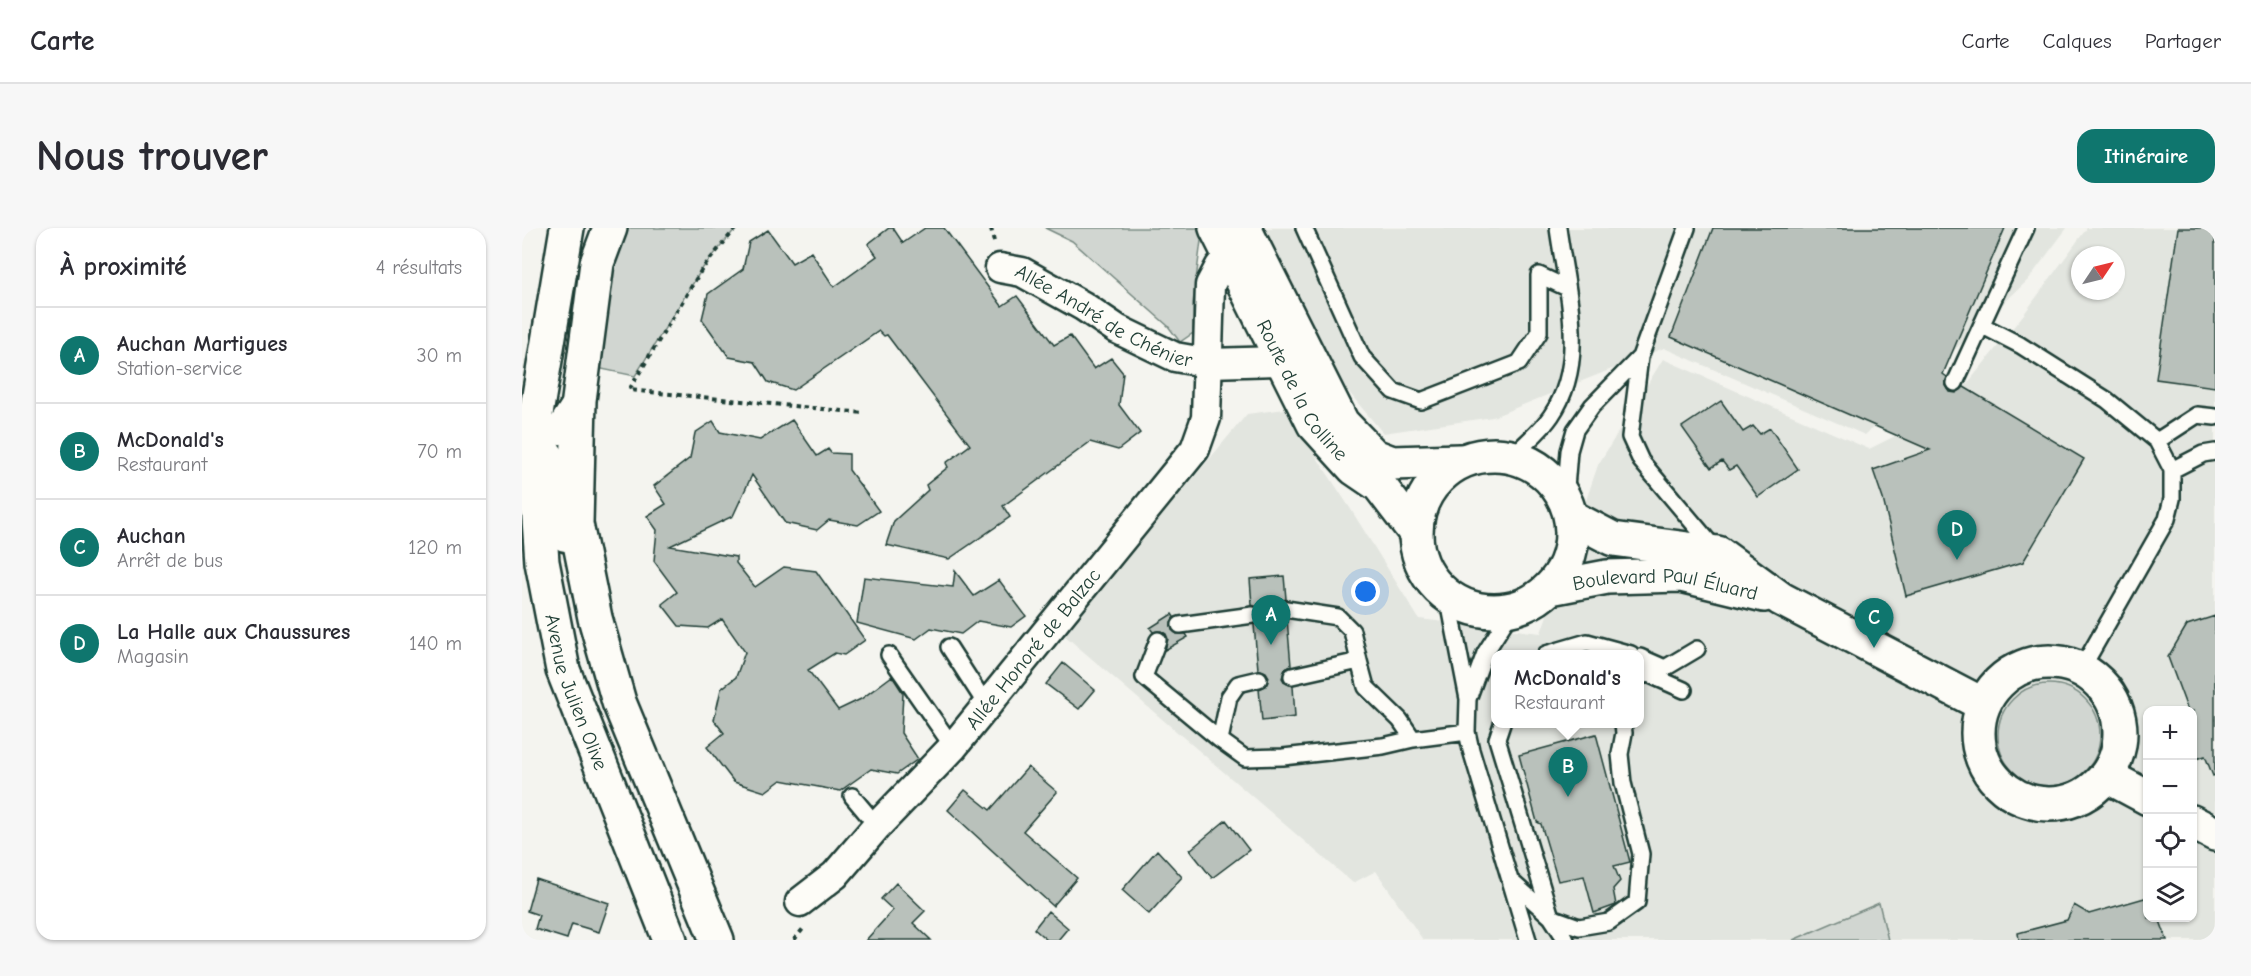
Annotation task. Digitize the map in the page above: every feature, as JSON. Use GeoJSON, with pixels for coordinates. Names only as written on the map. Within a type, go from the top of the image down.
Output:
{"type":"FeatureCollection","features":[{"type":"Feature","properties":{"kind":"street","name":"Avenue Julien Olive"},"geometry":{"type":"LineString","coordinates":[[567,228],[527,431],[542,562],[563,670],[670,940]]}},
{"type":"Feature","properties":{"kind":"street","name":"Avenue Julien Olive"},"geometry":{"type":"LineString","coordinates":[[610,228],[597,263],[579,400],[576,524],[595,618],[619,702],[717,940]]}},
{"type":"Feature","properties":{"kind":"street","name":"Route de la Colline"},"geometry":{"type":"LineString","coordinates":[[1216,228],[1314,424],[1354,468],[1379,485],[1415,532]]}},
{"type":"Feature","properties":{"kind":"street","name":"Route de la Colline"},"geometry":{"type":"LineString","coordinates":[[1244,228],[1342,423],[1374,456],[1392,463],[1460,462]]}},
{"type":"Feature","properties":{"kind":"street"},"geometry":{"type":"LineString","coordinates":[[1232,260],[1272,285]]}},
{"type":"Feature","properties":{"kind":"street","name":"Allée Honoré de Balzac"},"geometry":{"type":"LineString","coordinates":[[800,903],[836,875],[877,826],[953,747],[1195,449],[1206,418],[1210,285],[1220,266],[1232,260]]}},
{"type":"Feature","properties":{"kind":"street","name":"Allée André de Chénier"},"geometry":{"type":"LineString","coordinates":[[1000,268],[1023,272],[1083,306],[1117,329],[1175,357],[1209,363]]}},
{"type":"Feature","properties":{"kind":"street"},"geometry":{"type":"LineString","coordinates":[[1209,363],[1282,361]]}},
{"type":"Feature","properties":{"kind":"street","name":"Avenue Julien Olive"},"geometry":{"type":"LineString","coordinates":[[527,431],[560,430],[579,400]]}},
{"type":"Feature","properties":{"kind":"street","name":"Avenue Julien Olive"},"geometry":{"type":"LineString","coordinates":[[527,431],[555,463],[569,562],[612,678]]}},
{"type":"Feature","properties":{"kind":"street"},"geometry":{"type":"LineString","coordinates":[[1495,454],[1513,456],[1534,465],[1552,480],[1568,508],[1572,542],[1565,566],[1550,588],[1533,601],[1513,609],[1490,611],[1468,607],[1448,596],[1433,582],[1419,558],[1415,532],[1418,510],[1427,490],[1442,473],[1460,462],[1477,456],[1495,454]]}},
{"type":"Feature","properties":{"kind":"street","name":"Boulevard Paul Éluard"},"geometry":{"type":"LineString","coordinates":[[1568,508],[1613,539],[1718,553],[1780,599],[1982,704]]}},
{"type":"Feature","properties":{"kind":"street","name":"Boulevard Paul Éluard"},"geometry":{"type":"LineString","coordinates":[[1550,588],[1607,577],[1681,575],[1780,599]]}},
{"type":"Feature","properties":{"kind":"street"},"geometry":{"type":"LineString","coordinates":[[2047,661],[2082,668],[2100,682],[2113,700],[2120,718],[2121,743],[2107,776],[2079,799],[2050,805],[2028,802],[2009,792],[1991,775],[1981,756],[1978,728],[1982,704],[2001,680],[2020,667],[2047,661]]}},
{"type":"Feature","properties":{"kind":"street"},"geometry":{"type":"LineString","coordinates":[[2107,776],[2143,795]]}},
{"type":"Feature","properties":{"kind":"street"},"geometry":{"type":"LineString","coordinates":[[2197,824],[2215,834]]}},
{"type":"Feature","properties":{"kind":"lane"},"geometry":{"type":"LineString","coordinates":[[1304,228],[1362,357],[1393,391],[1421,401],[1519,363],[1539,333],[1539,275],[1567,288]]}},
{"type":"Feature","properties":{"kind":"lane"},"geometry":{"type":"LineString","coordinates":[[1513,456],[1551,416],[1567,383],[1574,322],[1558,228]]}},
{"type":"Feature","properties":{"kind":"lane"},"geometry":{"type":"LineString","coordinates":[[1687,228],[1640,357],[1630,437],[1641,461],[1718,553]]}},
{"type":"Feature","properties":{"kind":"lane"},"geometry":{"type":"LineString","coordinates":[[1955,383],[2026,228]]}},
{"type":"Feature","properties":{"kind":"lane"},"geometry":{"type":"LineString","coordinates":[[1983,326],[2020,345],[2107,400],[2157,441],[2172,470],[2172,499],[2167,519],[2082,668]]}},
{"type":"Feature","properties":{"kind":"lane"},"geometry":{"type":"LineString","coordinates":[[1568,508],[1569,451],[1575,430],[1592,406],[1640,357]]}},
{"type":"Feature","properties":{"kind":"lane"},"geometry":{"type":"LineString","coordinates":[[2157,441],[2198,415],[2215,417]]}},
{"type":"Feature","properties":{"kind":"lane"},"geometry":{"type":"LineString","coordinates":[[2172,470],[2203,454],[2215,452]]}},
{"type":"Feature","properties":{"kind":"lane"},"geometry":{"type":"LineString","coordinates":[[1448,596],[1468,699],[1467,732],[1528,940]]}},
{"type":"Feature","properties":{"kind":"lane"},"geometry":{"type":"LineString","coordinates":[[1286,609],[1338,617],[1352,631],[1366,687],[1400,720],[1413,739]]}},
{"type":"Feature","properties":{"kind":"lane"},"geometry":{"type":"LineString","coordinates":[[1468,699],[1485,653],[1513,609]]}},
{"type":"Feature","properties":{"kind":"lane"},"geometry":{"type":"LineString","coordinates":[[1180,625],[1253,615]]}},
{"type":"Feature","properties":{"kind":"lane"},"geometry":{"type":"LineString","coordinates":[[1158,640],[1144,677],[1245,758],[1282,757],[1383,746],[1413,739],[1467,732]]}},
{"type":"Feature","properties":{"kind":"lane"},"geometry":{"type":"LineString","coordinates":[[1560,650],[1587,642],[1616,650]]}},
{"type":"Feature","properties":{"kind":"lane"},"geometry":{"type":"LineString","coordinates":[[949,647],[987,706]]}},
{"type":"Feature","properties":{"kind":"lane"},"geometry":{"type":"LineString","coordinates":[[1644,659],[1665,668],[1697,649]]}},
{"type":"Feature","properties":{"kind":"lane"},"geometry":{"type":"LineString","coordinates":[[889,655],[953,747]]}},
{"type":"Feature","properties":{"kind":"lane"},"geometry":{"type":"LineString","coordinates":[[1292,676],[1359,661]]}},
{"type":"Feature","properties":{"kind":"lane"},"geometry":{"type":"LineString","coordinates":[[1644,674],[1648,674],[1684,690]]}},
{"type":"Feature","properties":{"kind":"lane"},"geometry":{"type":"LineString","coordinates":[[1220,740],[1229,697],[1238,684],[1259,679]]}},
{"type":"Feature","properties":{"kind":"lane"},"geometry":{"type":"LineString","coordinates":[[1500,728],[1497,739],[1551,917]]}},
{"type":"Feature","properties":{"kind":"lane"},"geometry":{"type":"LineString","coordinates":[[1551,917],[1580,927],[1609,922],[1637,902],[1641,854],[1623,783],[1620,754],[1624,728]]}},
{"type":"Feature","properties":{"kind":"lane"},"geometry":{"type":"LineString","coordinates":[[852,796],[877,826]]}},
{"type":"Feature","properties":{"kind":"lane"},"geometry":{"type":"LineString","coordinates":[[1510,879],[1551,917],[1566,940]]}},
{"type":"Feature","properties":{"kind":"path"},"geometry":{"type":"LineString","coordinates":[[736,228],[702,269],[629,390],[864,413]]}},
{"type":"Feature","properties":{"kind":"shaded area"},"geometry":{"type":"Polygon","coordinates":[[[620,228],[736,228],[702,269],[635,376],[597,368],[607,267],[620,228]]]}},
{"type":"Feature","properties":{"kind":"shaded area"},"geometry":{"type":"Polygon","coordinates":[[[1045,228],[1199,228],[1202,233],[1193,303],[1193,333],[1180,342],[1168,326],[1072,241],[1045,228]]]}},
{"type":"Feature","properties":{"kind":"shaded area"},"geometry":{"type":"Polygon","coordinates":[[[1263,228],[2067,228],[2028,280],[1865,435],[1664,348],[1493,417],[1383,433],[1332,372],[1263,228]]]}},
{"type":"Feature","properties":{"kind":"shaded area"},"geometry":{"type":"Polygon","coordinates":[[[2087,228],[2215,228],[2215,940],[1423,940],[1376,871],[1353,883],[1063,634],[1247,414],[1285,409],[1419,619],[1541,633],[1598,465],[1663,359],[1869,449],[1945,411],[2024,314],[2071,250],[2071,300],[2125,300],[2125,246],[2074,246],[2087,228]]]}},
{"type":"Feature","properties":{"kind":"shaded area"},"geometry":{"type":"Polygon","coordinates":[[[2049,684],[2068,688],[2085,699],[2096,716],[2100,735],[2096,754],[2085,771],[2068,782],[2049,786],[2030,782],[2013,771],[2002,754],[1998,735],[2002,716],[2013,699],[2030,688],[2049,684]]]}},
{"type":"Feature","properties":{"kind":"shaded area"},"geometry":{"type":"Polygon","coordinates":[[[1879,903],[1888,940],[1793,940],[1879,903]]]}},
{"type":"Feature","properties":{"kind":"building"},"geometry":{"type":"Polygon","coordinates":[[[889,228],[893,228],[903,243],[925,228],[944,228],[1002,306],[1017,296],[1054,345],[1070,336],[1094,369],[1111,358],[1123,373],[1119,405],[1140,433],[1118,450],[1090,442],[1003,506],[1010,517],[949,559],[886,545],[894,521],[928,490],[926,485],[948,467],[946,463],[970,445],[887,335],[884,336],[879,331],[793,390],[768,382],[755,362],[729,357],[702,319],[708,294],[743,269],[749,242],[768,230],[792,263],[811,252],[834,287],[877,256],[868,244],[889,228]]]}},
{"type":"Feature","properties":{"kind":"building"},"geometry":{"type":"Polygon","coordinates":[[[1713,228],[2005,228],[1943,374],[1947,377],[1945,384],[1950,392],[1956,393],[1964,387],[2084,459],[2023,562],[1906,596],[1883,499],[1873,470],[1930,450],[1671,337],[1713,228]]]}},
{"type":"Feature","properties":{"kind":"building"},"geometry":{"type":"Polygon","coordinates":[[[2178,228],[2215,228],[2215,387],[2156,379],[2178,228]]]}},
{"type":"Feature","properties":{"kind":"building"},"geometry":{"type":"Polygon","coordinates":[[[1721,401],[1743,432],[1753,426],[1760,434],[1770,428],[1798,469],[1758,497],[1736,466],[1729,470],[1722,461],[1711,468],[1682,427],[1721,401]]]}},
{"type":"Feature","properties":{"kind":"building"},"geometry":{"type":"Polygon","coordinates":[[[792,420],[817,456],[828,449],[831,453],[849,454],[849,470],[879,511],[858,525],[829,520],[817,530],[785,523],[752,475],[733,516],[670,546],[736,557],[736,563],[755,587],[784,567],[816,571],[865,640],[844,655],[835,653],[808,670],[838,710],[861,699],[892,676],[903,693],[901,733],[918,759],[897,774],[871,769],[840,791],[781,780],[765,792],[734,782],[707,747],[724,733],[714,720],[721,689],[736,677],[745,652],[722,619],[708,628],[679,626],[662,604],[677,592],[654,561],[657,530],[647,516],[666,504],[654,486],[690,458],[695,433],[713,421],[720,432],[760,440],[792,420]]]}},
{"type":"Feature","properties":{"kind":"building"},"geometry":{"type":"Polygon","coordinates":[[[955,571],[974,596],[999,580],[1026,616],[1011,627],[978,621],[961,634],[931,628],[916,639],[857,623],[864,577],[953,587],[955,571]]]}},
{"type":"Feature","properties":{"kind":"building"},"geometry":{"type":"Polygon","coordinates":[[[1284,576],[1286,599],[1279,602],[1276,608],[1279,616],[1287,619],[1291,666],[1285,669],[1282,678],[1285,683],[1293,686],[1295,717],[1262,721],[1259,689],[1266,686],[1269,677],[1266,672],[1258,669],[1254,625],[1259,622],[1263,614],[1260,609],[1252,605],[1250,579],[1284,576]]]}},
{"type":"Feature","properties":{"kind":"building"},"geometry":{"type":"Polygon","coordinates":[[[1172,614],[1174,617],[1171,622],[1172,630],[1177,634],[1186,634],[1188,637],[1165,650],[1168,639],[1166,634],[1161,631],[1153,632],[1150,628],[1172,614]]]}},
{"type":"Feature","properties":{"kind":"building"},"geometry":{"type":"Polygon","coordinates":[[[2215,616],[2215,775],[2213,776],[2205,756],[2197,759],[2197,706],[2186,706],[2168,657],[2187,625],[2215,616]]]}},
{"type":"Feature","properties":{"kind":"building"},"geometry":{"type":"Polygon","coordinates":[[[1063,663],[1095,690],[1079,709],[1046,684],[1063,663]]]}},
{"type":"Feature","properties":{"kind":"building"},"geometry":{"type":"Polygon","coordinates":[[[1596,734],[1630,862],[1614,866],[1620,881],[1613,889],[1616,905],[1594,913],[1584,876],[1558,881],[1541,824],[1537,822],[1519,755],[1596,734]]]}},
{"type":"Feature","properties":{"kind":"building"},"geometry":{"type":"Polygon","coordinates":[[[1028,767],[1057,792],[1023,831],[1077,878],[1053,906],[948,810],[965,790],[990,810],[1028,767]]]}},
{"type":"Feature","properties":{"kind":"building"},"geometry":{"type":"Polygon","coordinates":[[[1226,820],[1249,850],[1212,878],[1190,850],[1226,820]]]}},
{"type":"Feature","properties":{"kind":"building"},"geometry":{"type":"Polygon","coordinates":[[[1157,850],[1182,877],[1149,914],[1122,890],[1157,850]]]}},
{"type":"Feature","properties":{"kind":"building"},"geometry":{"type":"Polygon","coordinates":[[[536,879],[609,903],[599,932],[572,924],[567,939],[535,929],[539,915],[527,911],[536,879]]]}},
{"type":"Feature","properties":{"kind":"building"},"geometry":{"type":"Polygon","coordinates":[[[896,883],[925,911],[913,923],[931,940],[866,940],[893,910],[881,899],[896,883]]]}},
{"type":"Feature","properties":{"kind":"building"},"geometry":{"type":"Polygon","coordinates":[[[2143,898],[2143,922],[2160,922],[2167,940],[2019,940],[2018,933],[2067,920],[2074,905],[2089,914],[2143,898]]]}},
{"type":"Feature","properties":{"kind":"building"},"geometry":{"type":"Polygon","coordinates":[[[1048,911],[1068,928],[1058,940],[1047,940],[1034,929],[1048,911]]]}},
{"type":"Feature","properties":{"kind":"place","name":"La Halle aux Chaussures"},"geometry":{"type":"Point","coordinates":[1957,560]}},
{"type":"Feature","properties":{"kind":"place","name":"Auchan Martigues"},"geometry":{"type":"Point","coordinates":[1271,645]}},
{"type":"Feature","properties":{"kind":"place","name":"Auchan"},"geometry":{"type":"Point","coordinates":[1874,648]}},
{"type":"Feature","properties":{"kind":"place","name":"McDonald's"},"geometry":{"type":"Point","coordinates":[1568,797]}}]}
